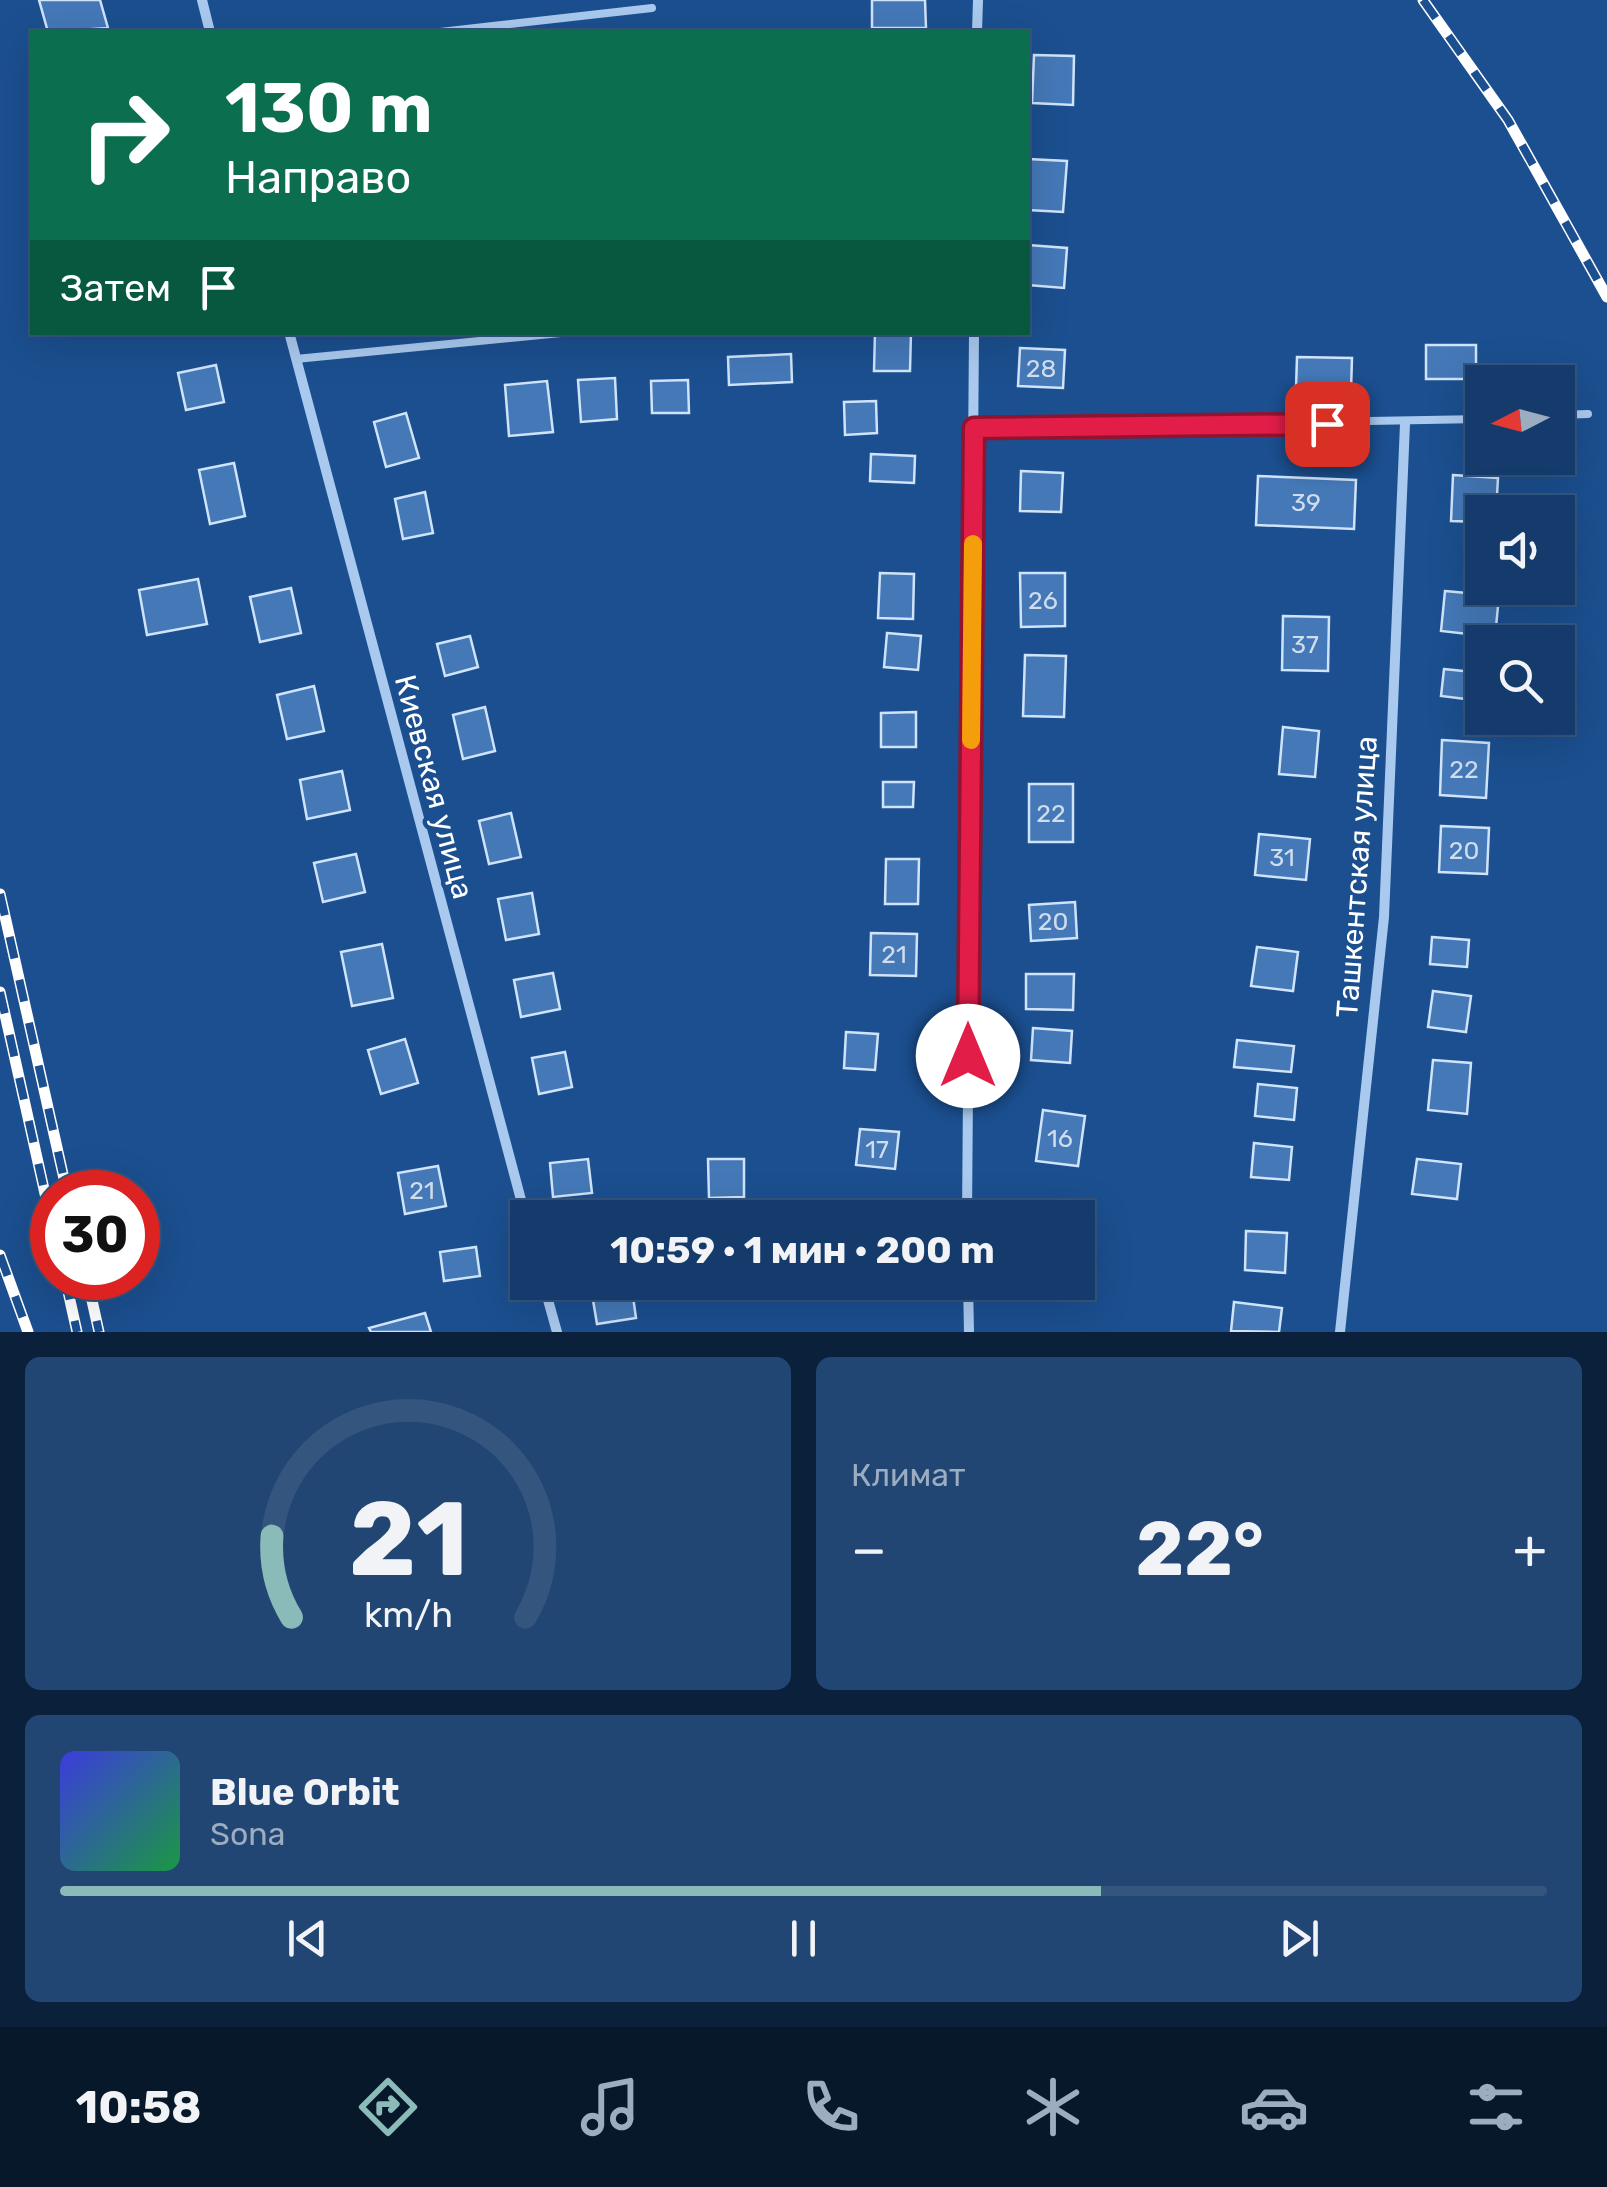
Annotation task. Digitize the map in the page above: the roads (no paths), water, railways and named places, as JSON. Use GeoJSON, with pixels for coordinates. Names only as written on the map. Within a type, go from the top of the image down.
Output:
{"type":"FeatureCollection","features":[{"type":"Feature","properties":{"kind":"street"},"geometry":{"type":"LineString","coordinates":[[202,0],[210,30]]}},
{"type":"Feature","properties":{"kind":"street"},"geometry":{"type":"LineString","coordinates":[[977,30],[978,0]]}},
{"type":"Feature","properties":{"kind":"street","name":"Киевская улица"},"geometry":{"type":"LineString","coordinates":[[290,335],[521,1200]]}},
{"type":"Feature","properties":{"kind":"street"},"geometry":{"type":"LineString","coordinates":[[967,1200],[974,335]]}},
{"type":"Feature","properties":{"kind":"street","name":"Ташкентская улица"},"geometry":{"type":"LineString","coordinates":[[1340,1332],[1384,917],[1406,424]]}},
{"type":"Feature","properties":{"kind":"street"},"geometry":{"type":"LineString","coordinates":[[548,1300],[557,1332]]}},
{"type":"Feature","properties":{"kind":"street"},"geometry":{"type":"LineString","coordinates":[[968,1300],[968,1332]]}},
{"type":"Feature","properties":{"kind":"lane"},"geometry":{"type":"LineString","coordinates":[[458,30],[652,8]]}},
{"type":"Feature","properties":{"kind":"lane"},"geometry":{"type":"LineString","coordinates":[[296,359],[540,335]]}},
{"type":"Feature","properties":{"kind":"lane"},"geometry":{"type":"LineString","coordinates":[[1575,414],[1588,414]]}},
{"type":"Feature","properties":{"kind":"lane"},"geometry":{"type":"LineString","coordinates":[[974,428],[1465,421]]}},
{"type":"Feature","properties":{"kind":"railway"},"geometry":{"type":"LineString","coordinates":[[1423,0],[1508,120],[1607,297]]}},
{"type":"Feature","properties":{"kind":"railway"},"geometry":{"type":"LineString","coordinates":[[0,894],[62,1170]]}},
{"type":"Feature","properties":{"kind":"railway"},"geometry":{"type":"LineString","coordinates":[[0,992],[40,1170]]}},
{"type":"Feature","properties":{"kind":"railway"},"geometry":{"type":"LineString","coordinates":[[0,1255],[28,1332]]}},
{"type":"Feature","properties":{"kind":"railway"},"geometry":{"type":"LineString","coordinates":[[70,1300],[77,1332]]}},
{"type":"Feature","properties":{"kind":"railway"},"geometry":{"type":"LineString","coordinates":[[92,1300],[99,1332]]}}]}
